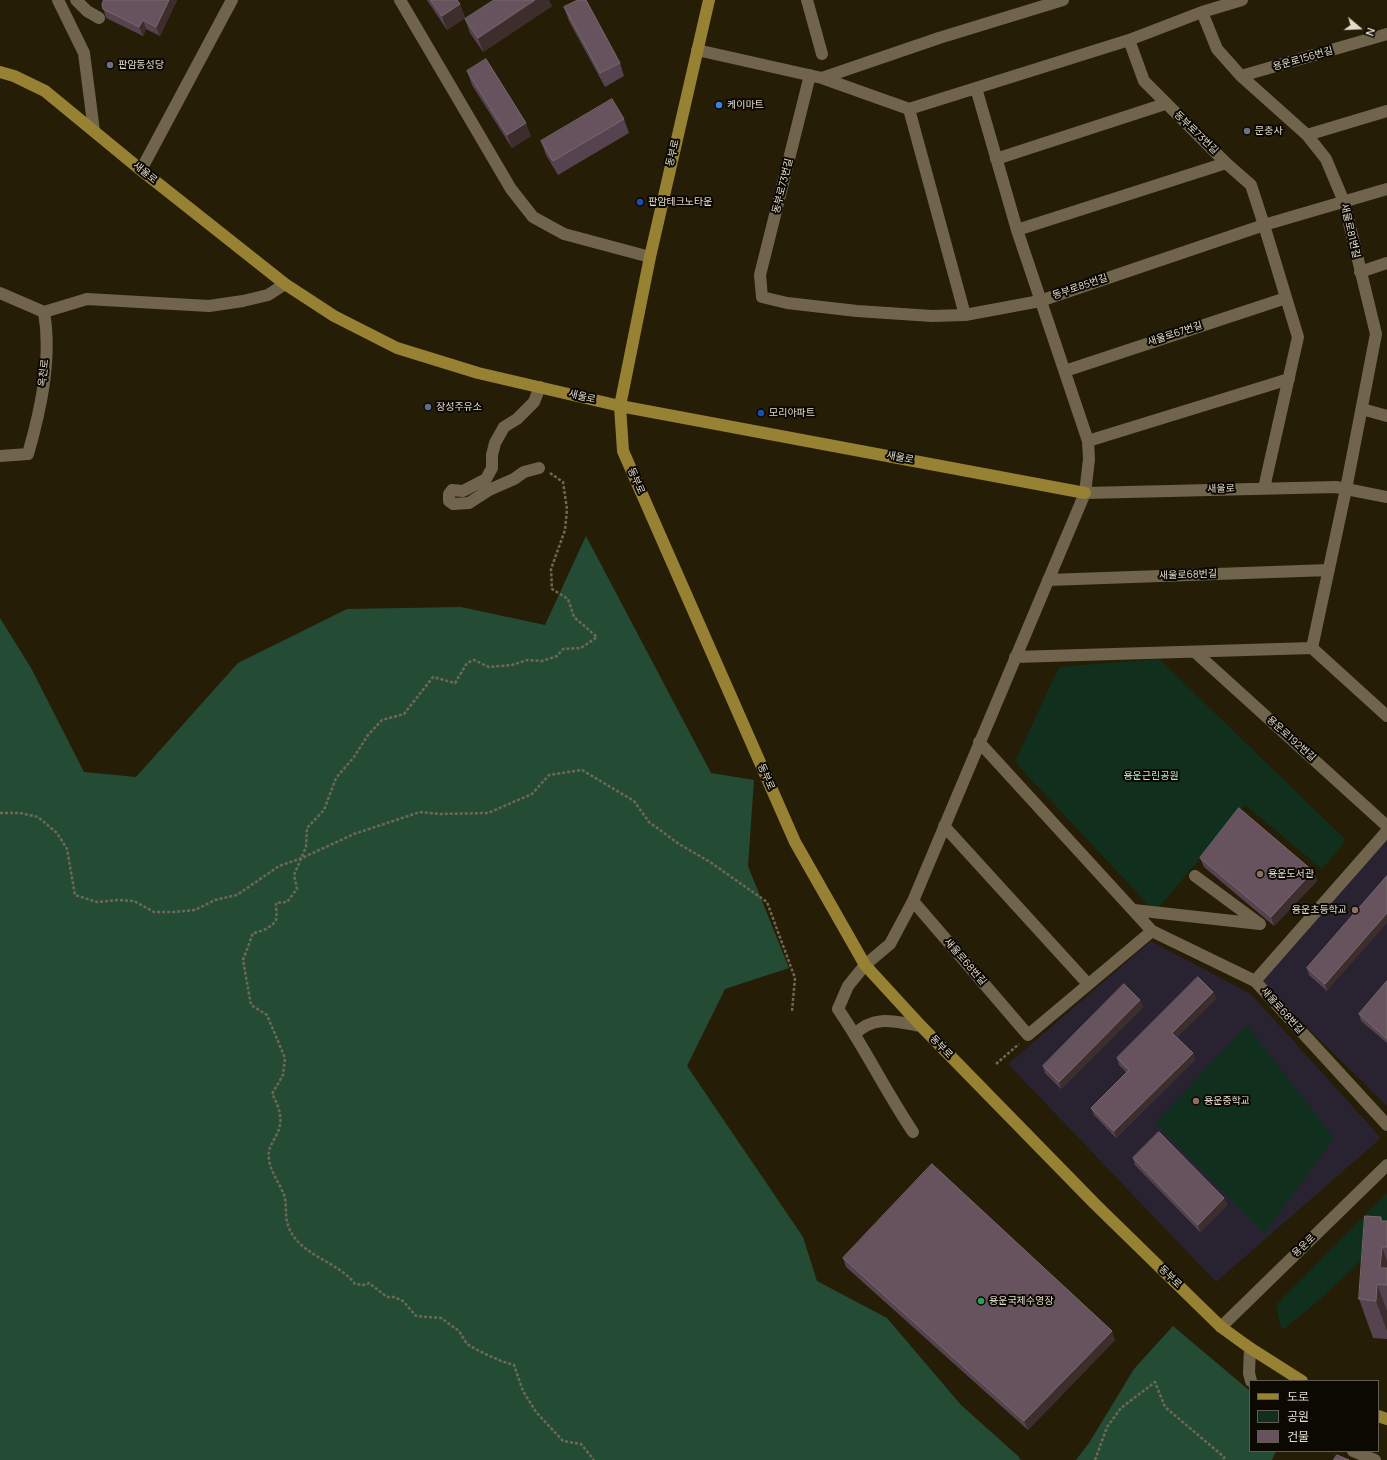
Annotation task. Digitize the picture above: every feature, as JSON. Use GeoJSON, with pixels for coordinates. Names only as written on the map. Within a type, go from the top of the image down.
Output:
{"type":"FeatureCollection","features":[{"type":"Feature","properties":{"kind":"main road","name":"동부로"},"geometry":{"type":"LineString","coordinates":[[709,0],[650,256],[620,406],[623,451],[794,842],[866,965],[921,1026],[1095,1204],[1221,1327],[1250,1348],[1300,1380]]}},
{"type":"Feature","properties":{"kind":"main road","name":"새울로"},"geometry":{"type":"LineString","coordinates":[[0,72],[14,76],[45,91],[141,170],[285,284],[334,316],[397,348],[478,373],[620,406],[1085,493]]}},
{"type":"Feature","properties":{"kind":"street"},"geometry":{"type":"LineString","coordinates":[[58,0],[84,54],[94,131]]}},
{"type":"Feature","properties":{"kind":"street"},"geometry":{"type":"LineString","coordinates":[[76,0],[87,11],[99,18]]}},
{"type":"Feature","properties":{"kind":"street"},"geometry":{"type":"LineString","coordinates":[[141,170],[232,0]]}},
{"type":"Feature","properties":{"kind":"street"},"geometry":{"type":"LineString","coordinates":[[400,0],[511,189],[533,217],[564,234],[650,256]]}},
{"type":"Feature","properties":{"kind":"street"},"geometry":{"type":"LineString","coordinates":[[807,0],[822,54]]}},
{"type":"Feature","properties":{"kind":"street"},"geometry":{"type":"LineString","coordinates":[[822,78],[939,38],[1063,0]]}},
{"type":"Feature","properties":{"kind":"street"},"geometry":{"type":"LineString","coordinates":[[697,50],[822,78],[909,108],[1129,40],[1202,12],[1242,0]]}},
{"type":"Feature","properties":{"kind":"street","name":"새울로81번길"},"geometry":{"type":"LineString","coordinates":[[1202,12],[1216,49],[1241,76],[1307,135],[1326,160],[1344,202],[1360,272],[1382,336],[1362,410],[1346,489]]}},
{"type":"Feature","properties":{"kind":"street","name":"용운로156번길"},"geometry":{"type":"LineString","coordinates":[[1241,76],[1387,34]]}},
{"type":"Feature","properties":{"kind":"street","name":"동부로73번길"},"geometry":{"type":"LineString","coordinates":[[1129,40],[1144,81],[1165,104],[1251,185],[1264,224]]}},
{"type":"Feature","properties":{"kind":"street","name":"동부로73번길"},"geometry":{"type":"LineString","coordinates":[[762,296],[760,275],[810,75]]}},
{"type":"Feature","properties":{"kind":"street"},"geometry":{"type":"LineString","coordinates":[[913,1132],[896,1106],[855,1034],[838,1009],[848,986],[866,965],[890,944],[913,901],[1085,493],[1089,459],[1088,441],[1017,230],[976,88]]}},
{"type":"Feature","properties":{"kind":"street"},"geometry":{"type":"LineString","coordinates":[[996,159],[1165,104]]}},
{"type":"Feature","properties":{"kind":"street"},"geometry":{"type":"LineString","coordinates":[[909,108],[965,315]]}},
{"type":"Feature","properties":{"kind":"street"},"geometry":{"type":"LineString","coordinates":[[1307,135],[1387,111]]}},
{"type":"Feature","properties":{"kind":"street"},"geometry":{"type":"LineString","coordinates":[[1017,230],[1226,163]]}},
{"type":"Feature","properties":{"kind":"street","name":"동부로85번길"},"geometry":{"type":"LineString","coordinates":[[762,296],[787,303],[857,311],[932,316],[965,315],[1040,301],[1264,224],[1387,189]]}},
{"type":"Feature","properties":{"kind":"street"},"geometry":{"type":"LineString","coordinates":[[1264,224],[1298,337],[1264,488]]}},
{"type":"Feature","properties":{"kind":"street"},"geometry":{"type":"LineString","coordinates":[[1360,272],[1387,263]]}},
{"type":"Feature","properties":{"kind":"street"},"geometry":{"type":"LineString","coordinates":[[0,293],[44,312],[87,299],[209,306],[243,301],[268,295],[285,284]]}},
{"type":"Feature","properties":{"kind":"street","name":"새울로67번길"},"geometry":{"type":"LineString","coordinates":[[1064,371],[1286,298]]}},
{"type":"Feature","properties":{"kind":"street","name":"옥천로"},"geometry":{"type":"LineString","coordinates":[[0,456],[28,454],[39,414],[48,334],[44,312]]}},
{"type":"Feature","properties":{"kind":"street"},"geometry":{"type":"LineString","coordinates":[[1088,441],[1289,379]]}},
{"type":"Feature","properties":{"kind":"street"},"geometry":{"type":"LineString","coordinates":[[539,468],[524,472],[514,479],[489,490],[469,503],[453,504],[449,501],[449,494],[452,490],[463,491],[486,479],[492,468],[492,455],[495,443],[504,428],[517,419],[534,402],[540,387]]}},
{"type":"Feature","properties":{"kind":"street"},"geometry":{"type":"LineString","coordinates":[[1362,410],[1387,416]]}},
{"type":"Feature","properties":{"kind":"street","name":"새울로"},"geometry":{"type":"LineString","coordinates":[[1085,493],[1264,488],[1346,489],[1387,497]]}},
{"type":"Feature","properties":{"kind":"street"},"geometry":{"type":"LineString","coordinates":[[1312,648],[1346,489]]}},
{"type":"Feature","properties":{"kind":"street","name":"새울로68번길"},"geometry":{"type":"LineString","coordinates":[[1048,580],[1329,570]]}},
{"type":"Feature","properties":{"kind":"street"},"geometry":{"type":"LineString","coordinates":[[1015,657],[1312,648],[1387,716]]}},
{"type":"Feature","properties":{"kind":"street","name":"용운로192번길"},"geometry":{"type":"LineString","coordinates":[[1195,652],[1387,826]]}},
{"type":"Feature","properties":{"kind":"street","name":"새울로68번길"},"geometry":{"type":"LineString","coordinates":[[979,742],[1152,931],[1255,980],[1387,1126]]}},
{"type":"Feature","properties":{"kind":"street"},"geometry":{"type":"LineString","coordinates":[[944,826],[1088,984]]}},
{"type":"Feature","properties":{"kind":"street"},"geometry":{"type":"LineString","coordinates":[[1255,980],[1387,831]]}},
{"type":"Feature","properties":{"kind":"street"},"geometry":{"type":"LineString","coordinates":[[1134,910],[1260,924],[1195,876]]}},
{"type":"Feature","properties":{"kind":"street","name":"새울로68번길"},"geometry":{"type":"LineString","coordinates":[[913,901],[1028,1035]]}},
{"type":"Feature","properties":{"kind":"street"},"geometry":{"type":"LineString","coordinates":[[1028,1035],[1152,931]]}},
{"type":"Feature","properties":{"kind":"street"},"geometry":{"type":"LineString","coordinates":[[855,1034],[864,1025],[881,1020],[921,1026]]}},
{"type":"Feature","properties":{"kind":"street","name":"용운로"},"geometry":{"type":"LineString","coordinates":[[1221,1327],[1387,1165]]}},
{"type":"Feature","properties":{"kind":"street"},"geometry":{"type":"LineString","coordinates":[[1250,1348],[1249,1373],[1251,1380]]}},
{"type":"Feature","properties":{"kind":"street"},"geometry":{"type":"LineString","coordinates":[[1355,1452],[1375,1460]]}},
{"type":"Feature","properties":{"kind":"path"},"geometry":{"type":"LineString","coordinates":[[539,468],[563,482],[567,509],[564,530],[550,569],[552,589],[568,599],[574,618],[597,637],[581,648],[563,649],[557,656],[542,661],[527,660],[512,665],[489,667],[474,660],[467,663],[455,683],[433,677],[404,714],[382,720],[368,735],[354,757],[336,778],[324,810],[307,828],[306,847],[294,875],[296,889],[287,902],[276,903],[276,920],[260,932],[253,933],[243,960],[251,1005],[267,1014],[285,1058],[283,1075],[272,1094],[279,1107],[281,1120],[278,1133],[270,1145],[268,1160],[284,1195],[287,1222],[298,1243],[310,1252],[347,1273],[355,1284],[369,1284],[387,1298],[394,1297],[403,1301],[416,1316],[442,1318],[459,1331],[467,1344],[479,1352],[501,1362],[514,1365],[523,1391],[536,1412],[563,1441],[581,1444],[594,1460]]}},
{"type":"Feature","properties":{"kind":"path"},"geometry":{"type":"LineString","coordinates":[[0,813],[20,813],[38,816],[57,833],[67,849],[75,895],[97,902],[117,900],[134,902],[154,912],[174,912],[195,910],[215,900],[237,895],[279,866],[302,858],[354,834],[420,812],[440,814],[488,813],[532,794],[549,775],[582,770],[634,800],[649,822],[679,844],[710,862],[767,902],[795,978],[792,1011]]}},
{"type":"Feature","properties":{"kind":"path"},"geometry":{"type":"LineString","coordinates":[[996,1064],[1028,1035]]}},
{"type":"Feature","properties":{"kind":"path"},"geometry":{"type":"LineString","coordinates":[[1095,1460],[1107,1426],[1120,1408],[1155,1382],[1165,1407],[1224,1457],[1224,1460]]}},
{"type":"Feature","properties":{"kind":"shaded area","name":"용운초등학교"},"geometry":{"type":"Polygon","coordinates":[[[1387,839],[1387,1106],[1260,981],[1387,839]]]}},
{"type":"Feature","properties":{"kind":"shaded area","name":"용운중학교"},"geometry":{"type":"Polygon","coordinates":[[[1151,941],[1251,994],[1381,1138],[1216,1282],[1008,1064],[1151,941]]]}},
{"type":"Feature","properties":{"kind":"green space"},"geometry":{"type":"Polygon","coordinates":[[[586,536],[711,773],[754,780],[748,866],[789,968],[725,989],[687,1066],[803,1237],[817,1281],[887,1318],[961,1405],[1021,1460],[0,1460],[0,618],[31,668],[84,772],[136,777],[238,663],[347,609],[461,607],[545,625],[586,536]]]}},
{"type":"Feature","properties":{"kind":"green space","name":"용운근린공원"},"geometry":{"type":"Polygon","coordinates":[[[1159,659],[1346,840],[1322,869],[1245,805],[1155,912],[1015,762],[1059,667],[1159,659]]]}},
{"type":"Feature","properties":{"kind":"green space"},"geometry":{"type":"Polygon","coordinates":[[[1247,1025],[1334,1138],[1264,1234],[1155,1123],[1247,1025]]]}},
{"type":"Feature","properties":{"kind":"green space"},"geometry":{"type":"Polygon","coordinates":[[[1387,1193],[1387,1236],[1317,1302],[1285,1328],[1281,1328],[1276,1305],[1387,1193]]]}},
{"type":"Feature","properties":{"kind":"green space"},"geometry":{"type":"Polygon","coordinates":[[[1173,1326],[1249,1390],[1249,1452],[1276,1452],[1272,1460],[1076,1460],[1089,1443],[1134,1369],[1173,1326]]]}},
{"type":"Feature","properties":{"kind":"building"},"geometry":{"type":"Polygon","coordinates":[[[104,0],[169,0],[156,27],[143,20],[139,27],[103,9],[102,4],[104,0]]]}},
{"type":"Feature","properties":{"kind":"building"},"geometry":{"type":"Polygon","coordinates":[[[431,0],[457,0],[460,4],[442,16],[431,0]]]}},
{"type":"Feature","properties":{"kind":"building"},"geometry":{"type":"Polygon","coordinates":[[[494,0],[535,0],[478,38],[465,19],[494,0]]]}},
{"type":"Feature","properties":{"kind":"building"},"geometry":{"type":"Polygon","coordinates":[[[578,0],[586,0],[620,63],[600,73],[564,7],[578,0]]]}},
{"type":"Feature","properties":{"kind":"building"},"geometry":{"type":"Polygon","coordinates":[[[486,59],[526,123],[507,135],[467,71],[486,59]]]}},
{"type":"Feature","properties":{"kind":"building"},"geometry":{"type":"Polygon","coordinates":[[[612,99],[624,119],[553,161],[541,141],[612,99]]]}},
{"type":"Feature","properties":{"kind":"building","name":"용운도서관"},"geometry":{"type":"Polygon","coordinates":[[[1239,808],[1313,871],[1271,917],[1200,858],[1239,808]]]}},
{"type":"Feature","properties":{"kind":"building"},"geometry":{"type":"Polygon","coordinates":[[[1387,876],[1387,913],[1325,984],[1307,968],[1387,876]]]}},
{"type":"Feature","properties":{"kind":"building"},"geometry":{"type":"Polygon","coordinates":[[[1198,977],[1213,992],[1172,1033],[1193,1053],[1114,1131],[1091,1108],[1129,1070],[1117,1058],[1198,977]]]}},
{"type":"Feature","properties":{"kind":"building"},"geometry":{"type":"Polygon","coordinates":[[[1387,981],[1387,1039],[1359,1014],[1387,981]]]}},
{"type":"Feature","properties":{"kind":"building"},"geometry":{"type":"Polygon","coordinates":[[[1124,984],[1140,1000],[1059,1082],[1043,1066],[1124,984]]]}},
{"type":"Feature","properties":{"kind":"building"},"geometry":{"type":"Polygon","coordinates":[[[1159,1132],[1224,1198],[1198,1225],[1133,1158],[1159,1132]]]}},
{"type":"Feature","properties":{"kind":"building"},"geometry":{"type":"Polygon","coordinates":[[[932,1164],[1112,1331],[1024,1421],[843,1258],[932,1164]]]}},
{"type":"Feature","properties":{"kind":"building"},"geometry":{"type":"Polygon","coordinates":[[[1365,1216],[1381,1217],[1381,1221],[1387,1221],[1387,1247],[1382,1247],[1380,1268],[1387,1268],[1387,1285],[1377,1284],[1376,1301],[1359,1299],[1365,1216]]]}},
{"type":"Feature","properties":{"kind":"building"},"geometry":{"type":"Polygon","coordinates":[[[1337,1455],[1349,1460],[1334,1460],[1337,1455]]]}},
{"type":"Feature","properties":{"kind":"place","name":"판암동성당"},"geometry":{"type":"Point","coordinates":[110,65]}},
{"type":"Feature","properties":{"kind":"place","name":"케이마트"},"geometry":{"type":"Point","coordinates":[719,105]}},
{"type":"Feature","properties":{"kind":"place","name":"문충사"},"geometry":{"type":"Point","coordinates":[1247,131]}},
{"type":"Feature","properties":{"kind":"place","name":"판암테크노타운"},"geometry":{"type":"Point","coordinates":[640,202]}},
{"type":"Feature","properties":{"kind":"place","name":"장성주유소"},"geometry":{"type":"Point","coordinates":[428,407]}},
{"type":"Feature","properties":{"kind":"place","name":"모리아파트"},"geometry":{"type":"Point","coordinates":[761,413]}},
{"type":"Feature","properties":{"kind":"place","name":"용운도서관"},"geometry":{"type":"Point","coordinates":[1260,874]}},
{"type":"Feature","properties":{"kind":"place","name":"용운초등학교"},"geometry":{"type":"Point","coordinates":[1355,910]}},
{"type":"Feature","properties":{"kind":"place","name":"용운중학교"},"geometry":{"type":"Point","coordinates":[1196,1101]}},
{"type":"Feature","properties":{"kind":"place","name":"용운국제수영장"},"geometry":{"type":"Point","coordinates":[981,1301]}}]}
